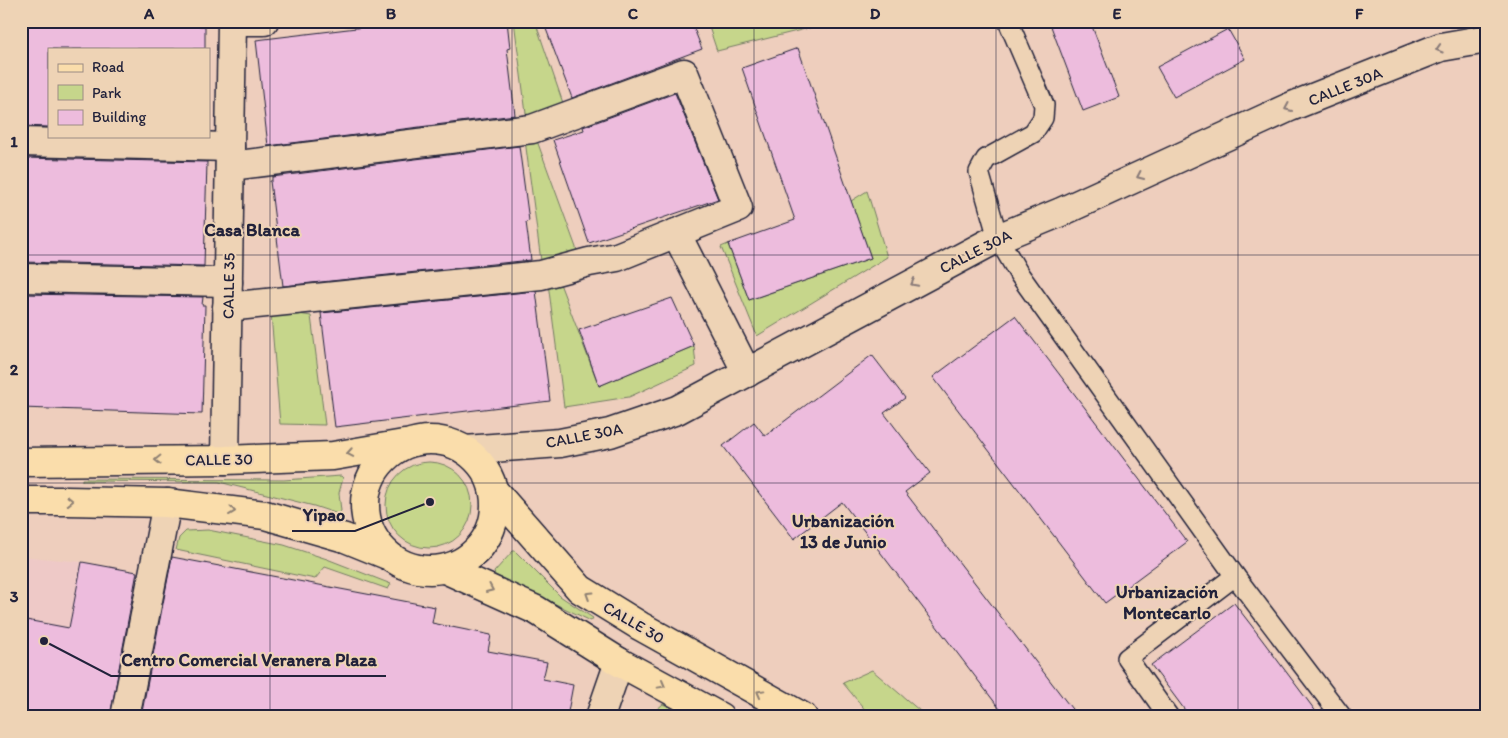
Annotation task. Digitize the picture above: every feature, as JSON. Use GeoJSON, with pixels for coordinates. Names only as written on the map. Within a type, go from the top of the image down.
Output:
{"type":"FeatureCollection","features":[{"type":"Feature","properties":{"kind":"main road"},"geometry":{"type":"LineString","coordinates":[[21,501],[67,500],[167,503],[265,515],[345,538],[388,556],[405,566],[425,571],[445,569],[469,558],[486,540],[495,516],[494,491],[483,468],[465,450],[440,441],[415,442],[393,451],[376,468],[366,490],[365,514],[372,537],[388,556]]}},
{"type":"Feature","properties":{"kind":"main road","name":"CALLE 30"},"geometry":{"type":"LineString","coordinates":[[21,462],[225,460],[333,456],[415,442]]}},
{"type":"Feature","properties":{"kind":"main road","name":"CALLE 30"},"geometry":{"type":"LineString","coordinates":[[494,491],[580,589],[648,630],[803,717]]}},
{"type":"Feature","properties":{"kind":"main road"},"geometry":{"type":"LineString","coordinates":[[445,569],[536,610],[619,662],[720,717]]}},
{"type":"Feature","properties":{"kind":"street"},"geometry":{"type":"LineString","coordinates":[[232,21],[264,21]]}},
{"type":"Feature","properties":{"kind":"street","name":"CALLE 35"},"geometry":{"type":"LineString","coordinates":[[225,460],[232,21]]}},
{"type":"Feature","properties":{"kind":"street","name":"CALLE 30A"},"geometry":{"type":"LineString","coordinates":[[465,450],[560,443],[610,433],[677,410],[998,238],[1061,212],[1290,107],[1441,47],[1487,39]]}},
{"type":"Feature","properties":{"kind":"street"},"geometry":{"type":"LineString","coordinates":[[21,142],[230,156],[532,129],[684,73],[738,208],[617,257],[588,262],[541,275],[228,295],[21,278]]}},
{"type":"Feature","properties":{"kind":"street"},"geometry":{"type":"LineString","coordinates":[[676,233],[747,374]]}},
{"type":"Feature","properties":{"kind":"street"},"geometry":{"type":"LineString","coordinates":[[125,717],[167,503]]}},
{"type":"Feature","properties":{"kind":"street"},"geometry":{"type":"LineString","coordinates":[[600,717],[619,662]]}},
{"type":"Feature","properties":{"kind":"lane"},"geometry":{"type":"LineString","coordinates":[[1008,21],[1044,105],[1043,118],[1033,133],[986,159],[979,172],[998,238],[1019,274],[1235,576],[1342,717]]}},
{"type":"Feature","properties":{"kind":"lane"},"geometry":{"type":"LineString","coordinates":[[1169,717],[1127,658],[1235,576]]}},
{"type":"Feature","properties":{"kind":"shaded area"},"geometry":{"type":"Polygon","coordinates":[[[21,556],[82,562],[59,683],[21,717],[21,556]]]}},
{"type":"Feature","properties":{"kind":"green space"},"geometry":{"type":"Polygon","coordinates":[[[514,21],[535,21],[564,106],[527,121],[514,21]]]}},
{"type":"Feature","properties":{"kind":"green space"},"geometry":{"type":"Polygon","coordinates":[[[707,21],[811,21],[813,27],[717,51],[707,21]]]}},
{"type":"Feature","properties":{"kind":"green space"},"geometry":{"type":"Polygon","coordinates":[[[536,138],[578,253],[541,261],[525,140],[536,138]]]}},
{"type":"Feature","properties":{"kind":"green space"},"geometry":{"type":"Polygon","coordinates":[[[867,191],[887,257],[757,336],[721,247],[728,244],[749,300],[871,258],[851,201],[867,191]]]}},
{"type":"Feature","properties":{"kind":"green space"},"geometry":{"type":"Polygon","coordinates":[[[559,281],[599,386],[694,346],[696,366],[629,397],[564,407],[548,283],[559,281]]]}},
{"type":"Feature","properties":{"kind":"green space"},"geometry":{"type":"Polygon","coordinates":[[[287,312],[311,316],[325,425],[280,424],[271,314],[287,312]]]}},
{"type":"Feature","properties":{"kind":"green space"},"geometry":{"type":"Polygon","coordinates":[[[429,462],[445,465],[453,469],[465,481],[469,489],[472,505],[469,521],[465,529],[453,541],[445,545],[429,548],[413,545],[405,541],[393,529],[389,521],[386,505],[389,489],[393,481],[405,469],[413,465],[429,462]]]}},
{"type":"Feature","properties":{"kind":"green space"},"geometry":{"type":"Polygon","coordinates":[[[341,476],[343,478],[339,493],[341,511],[338,514],[219,482],[82,481],[82,479],[284,480],[341,476]]]}},
{"type":"Feature","properties":{"kind":"green space"},"geometry":{"type":"Polygon","coordinates":[[[208,530],[284,545],[327,559],[391,584],[388,589],[325,567],[315,579],[176,550],[179,538],[186,531],[208,530]]]}},
{"type":"Feature","properties":{"kind":"green space"},"geometry":{"type":"Polygon","coordinates":[[[513,551],[560,596],[593,618],[591,621],[495,575],[494,572],[513,551]]]}},
{"type":"Feature","properties":{"kind":"green space"},"geometry":{"type":"Polygon","coordinates":[[[872,670],[927,717],[871,717],[843,683],[872,670]]]}},
{"type":"Feature","properties":{"kind":"green space"},"geometry":{"type":"Polygon","coordinates":[[[663,704],[692,717],[648,717],[663,704]]]}},
{"type":"Feature","properties":{"kind":"building"},"geometry":{"type":"Polygon","coordinates":[[[21,21],[205,26],[205,48],[48,48],[48,127],[21,126],[21,21]]]}},
{"type":"Feature","properties":{"kind":"building"},"geometry":{"type":"Polygon","coordinates":[[[415,21],[507,21],[510,48],[507,49],[515,115],[268,146],[256,40],[415,21]]]}},
{"type":"Feature","properties":{"kind":"building"},"geometry":{"type":"Polygon","coordinates":[[[543,21],[691,21],[702,49],[572,98],[543,21]]]}},
{"type":"Feature","properties":{"kind":"building"},"geometry":{"type":"Polygon","coordinates":[[[1049,21],[1090,21],[1119,97],[1083,111],[1049,21]]]}},
{"type":"Feature","properties":{"kind":"building"},"geometry":{"type":"Polygon","coordinates":[[[1228,29],[1245,59],[1174,97],[1157,67],[1228,29]]]}},
{"type":"Feature","properties":{"kind":"building"},"geometry":{"type":"Polygon","coordinates":[[[798,48],[871,258],[749,300],[728,244],[795,220],[742,68],[798,48]]]}},
{"type":"Feature","properties":{"kind":"building"},"geometry":{"type":"Polygon","coordinates":[[[675,93],[718,199],[589,243],[553,140],[584,130],[583,127],[675,93]]]}},
{"type":"Feature","properties":{"kind":"building"},"geometry":{"type":"Polygon","coordinates":[[[519,146],[529,221],[526,222],[531,260],[283,286],[270,181],[272,181],[272,177],[519,146]]]}},
{"type":"Feature","properties":{"kind":"building"},"geometry":{"type":"Polygon","coordinates":[[[21,158],[207,162],[204,266],[21,262],[21,158]]]}},
{"type":"Feature","properties":{"kind":"building"},"geometry":{"type":"Polygon","coordinates":[[[536,291],[550,401],[335,427],[321,313],[536,291]]]}},
{"type":"Feature","properties":{"kind":"building"},"geometry":{"type":"Polygon","coordinates":[[[21,294],[203,297],[202,305],[205,305],[202,414],[21,408],[21,294]]]}},
{"type":"Feature","properties":{"kind":"building"},"geometry":{"type":"Polygon","coordinates":[[[672,298],[694,346],[599,386],[579,330],[672,298]]]}},
{"type":"Feature","properties":{"kind":"building"},"geometry":{"type":"Polygon","coordinates":[[[1015,316],[1187,542],[1105,603],[933,377],[1015,316]]]}},
{"type":"Feature","properties":{"kind":"building"},"geometry":{"type":"Polygon","coordinates":[[[872,355],[905,398],[884,413],[930,473],[905,492],[1078,717],[1006,717],[842,502],[794,539],[723,446],[754,422],[765,436],[872,355]]]}},
{"type":"Feature","properties":{"kind":"building"},"geometry":{"type":"Polygon","coordinates":[[[172,557],[435,607],[432,623],[491,635],[488,651],[547,662],[543,679],[573,685],[567,717],[141,717],[172,557]]]}},
{"type":"Feature","properties":{"kind":"building"},"geometry":{"type":"Polygon","coordinates":[[[82,562],[137,572],[110,717],[21,717],[21,619],[69,628],[82,562]]]}},
{"type":"Feature","properties":{"kind":"building"},"geometry":{"type":"Polygon","coordinates":[[[1234,603],[1320,717],[1190,717],[1151,665],[1234,603]]]}},
{"type":"Feature","properties":{"kind":"place","name":"Yipao"},"geometry":{"type":"Point","coordinates":[430,502]}},
{"type":"Feature","properties":{"kind":"place","name":"Centro Comercial Veranera Plaza"},"geometry":{"type":"Point","coordinates":[44,641]}},
{"type":"Feature","properties":{"kind":"district","name":"Casa Blanca"},"geometry":{"type":"Point","coordinates":[252,230]}},
{"type":"Feature","properties":{"kind":"district","name":"Urbanización 13 de Junio"},"geometry":{"type":"Point","coordinates":[843,531]}},
{"type":"Feature","properties":{"kind":"district","name":"Urbanización Montecarlo"},"geometry":{"type":"Point","coordinates":[1167,602]}}]}
